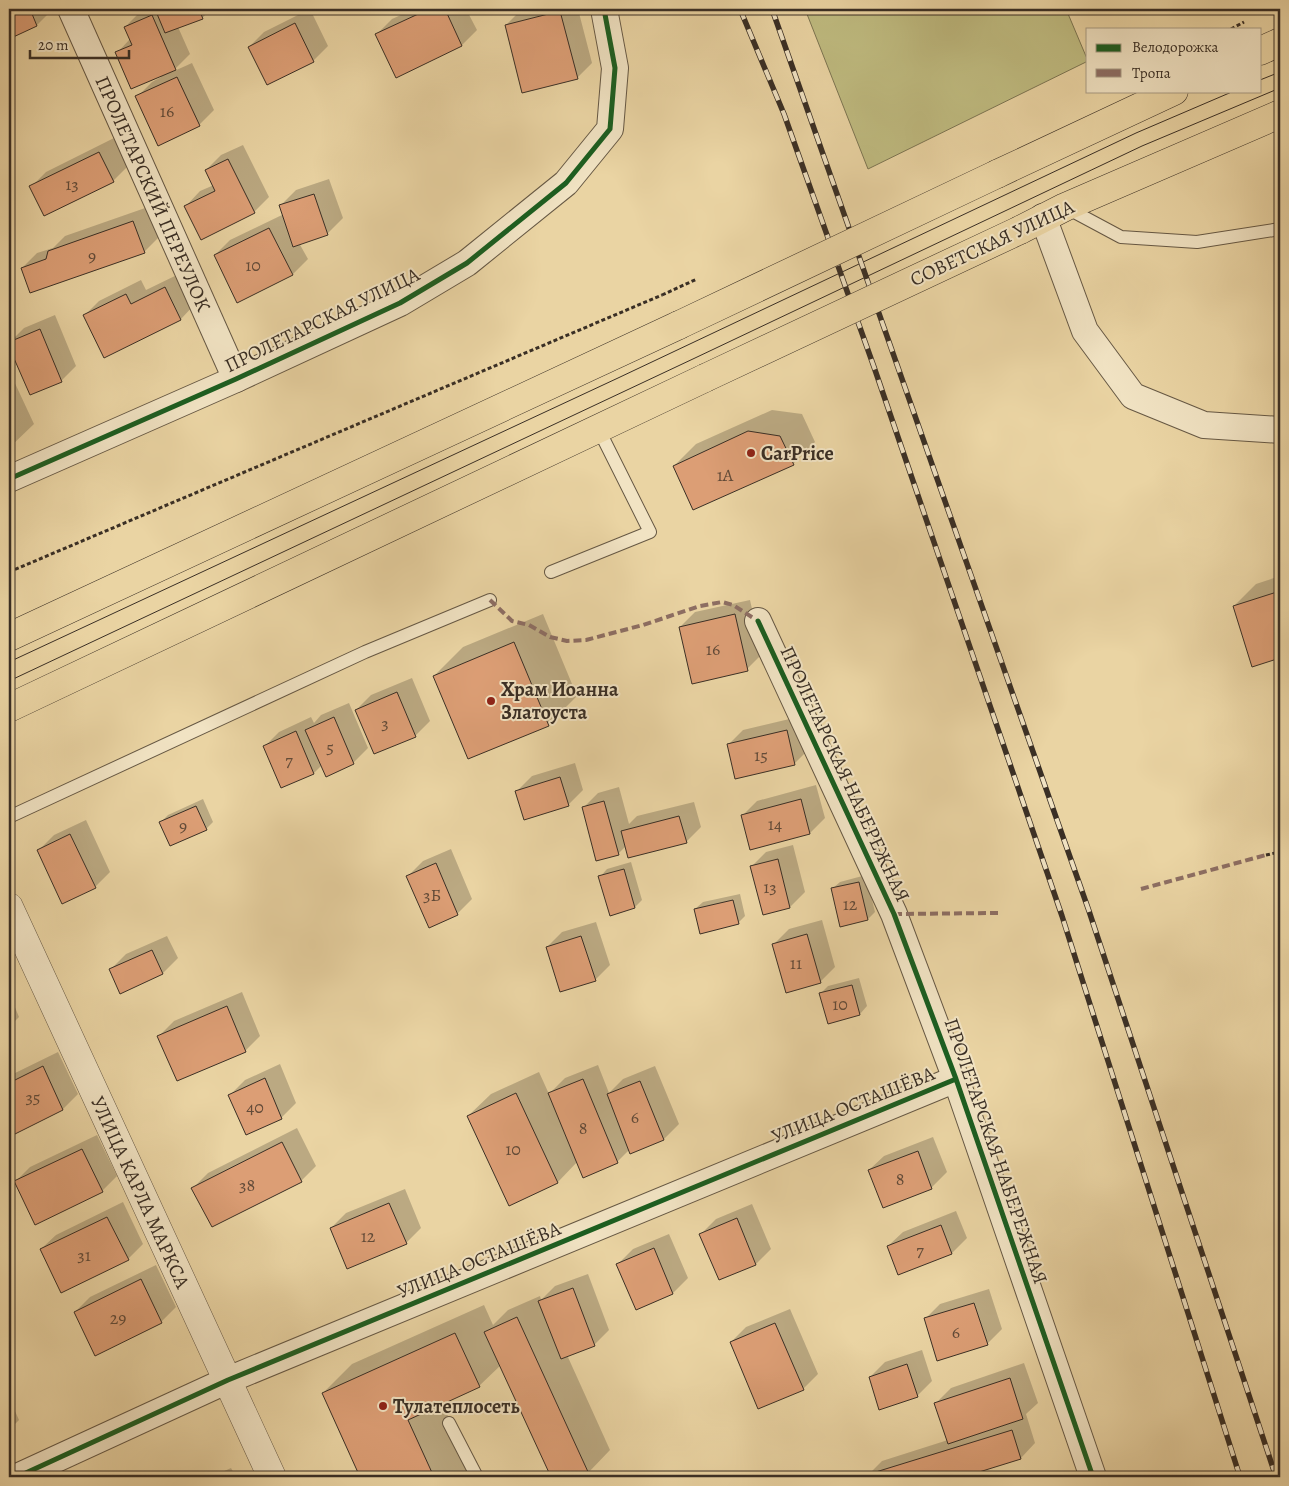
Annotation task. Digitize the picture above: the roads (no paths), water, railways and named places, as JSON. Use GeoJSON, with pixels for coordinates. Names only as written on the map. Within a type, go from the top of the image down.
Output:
{"type":"FeatureCollection","features":[{"type":"Feature","properties":{"kind":"main road"},"geometry":{"type":"LineString","coordinates":[[1262,50],[1280,42]]}},
{"type":"Feature","properties":{"kind":"main road"},"geometry":{"type":"LineString","coordinates":[[9,637],[1172,92]]}},
{"type":"Feature","properties":{"kind":"main road","name":"СОВЕТСКАЯ УЛИЦА"},"geometry":{"type":"LineString","coordinates":[[598,428],[1043,218],[1280,114]]}},
{"type":"Feature","properties":{"kind":"main road"},"geometry":{"type":"LineString","coordinates":[[9,708],[598,428]]}},
{"type":"Feature","properties":{"kind":"street","name":"ПРОЛЕТАРСКИЙ ПЕРЕУЛОК"},"geometry":{"type":"LineString","coordinates":[[71,9],[236,379]]}},
{"type":"Feature","properties":{"kind":"street","name":"ПРОЛЕТАРСКАЯ УЛИЦА"},"geometry":{"type":"LineString","coordinates":[[9,479],[236,379],[400,303],[466,263],[566,183],[610,129],[615,68],[604,9]]}},
{"type":"Feature","properties":{"kind":"street"},"geometry":{"type":"LineString","coordinates":[[1043,218],[1085,331],[1133,396],[1204,425],[1280,430]]}},
{"type":"Feature","properties":{"kind":"street","name":"ПРОЛЕТАРСКАЯ НАБЕРЕЖНАЯ"},"geometry":{"type":"LineString","coordinates":[[758,621],[894,914],[956,1079],[1093,1477]]}},
{"type":"Feature","properties":{"kind":"street","name":"УЛИЦА КАРЛА МАРКСА"},"geometry":{"type":"LineString","coordinates":[[9,907],[272,1477]]}},
{"type":"Feature","properties":{"kind":"street","name":"УЛИЦА ОСТАШЁВА"},"geometry":{"type":"LineString","coordinates":[[16,1477],[228,1380],[956,1079]]}},
{"type":"Feature","properties":{"kind":"lane"},"geometry":{"type":"LineString","coordinates":[[1043,218],[1120,237],[1198,242],[1280,229]]}},
{"type":"Feature","properties":{"kind":"lane"},"geometry":{"type":"LineString","coordinates":[[551,572],[650,532],[598,428]]}},
{"type":"Feature","properties":{"kind":"lane"},"geometry":{"type":"LineString","coordinates":[[9,817],[365,652],[490,600]]}},
{"type":"Feature","properties":{"kind":"lane"},"geometry":{"type":"LineString","coordinates":[[449,1423],[478,1477]]}},
{"type":"Feature","properties":{"kind":"tram line"},"geometry":{"type":"LineString","coordinates":[[1262,79],[1280,72]]}},
{"type":"Feature","properties":{"kind":"tram line"},"geometry":{"type":"LineString","coordinates":[[9,681],[1142,146],[1280,88]]}},
{"type":"Feature","properties":{"kind":"tram line"},"geometry":{"type":"LineString","coordinates":[[9,662],[618,378],[1136,133],[1232,92]]}},
{"type":"Feature","properties":{"kind":"railway"},"geometry":{"type":"LineString","coordinates":[[740,9],[784,114],[874,367],[1062,916],[1240,1477]]}},
{"type":"Feature","properties":{"kind":"railway"},"geometry":{"type":"LineString","coordinates":[[772,9],[1089,911],[1276,1477]]}},
{"type":"Feature","properties":{"kind":"place","name":"CarPrice"},"geometry":{"type":"Point","coordinates":[751,453]}},
{"type":"Feature","properties":{"kind":"place","name":"Храм Иоанна Златоуста"},"geometry":{"type":"Point","coordinates":[491,701]}},
{"type":"Feature","properties":{"kind":"place","name":"Тулатеплосеть"},"geometry":{"type":"Point","coordinates":[383,1406]}}]}
